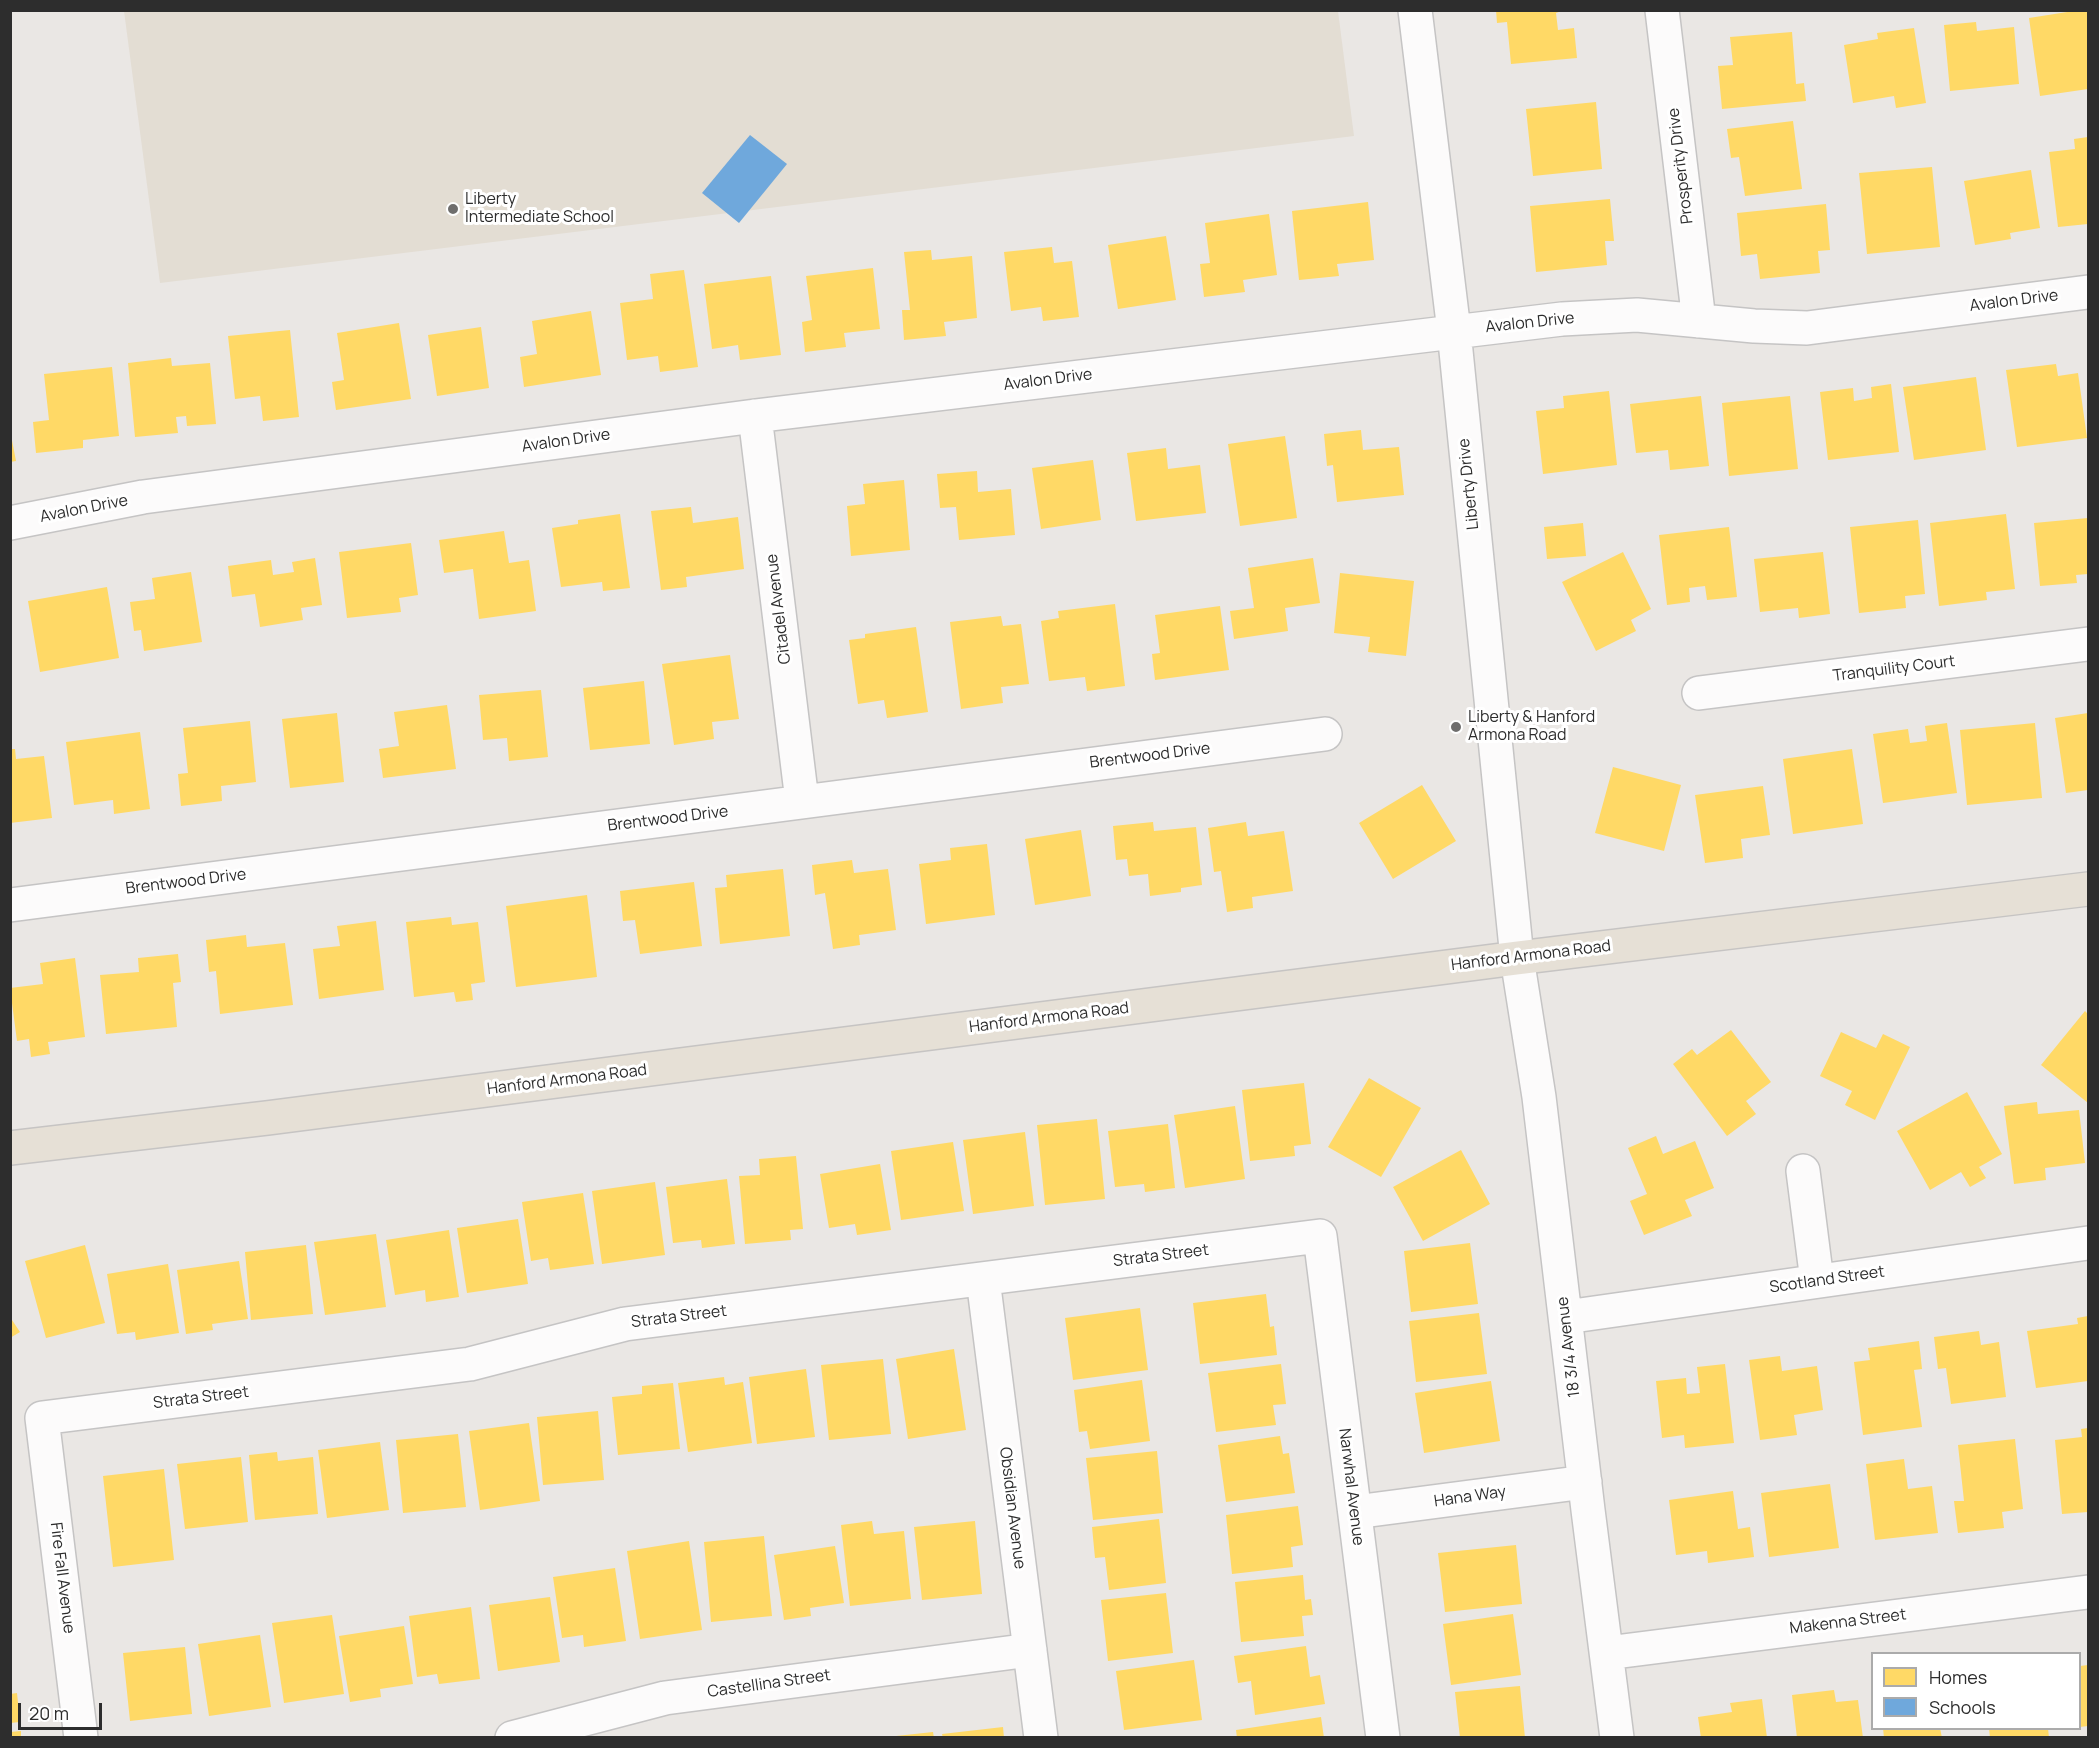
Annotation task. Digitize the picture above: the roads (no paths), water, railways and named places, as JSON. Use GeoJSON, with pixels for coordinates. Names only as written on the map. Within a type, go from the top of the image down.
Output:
{"type":"FeatureCollection","features":[{"type":"Feature","properties":{"kind":"main road","name":"Hanford Armona Road"},"geometry":{"type":"LineString","coordinates":[[10,1148],[267,1118],[1517,958],[2088,889]]}},
{"type":"Feature","properties":{"kind":"street","name":"Liberty Drive"},"geometry":{"type":"LineString","coordinates":[[1415,10],[1454,331],[1517,958]]}},
{"type":"Feature","properties":{"kind":"street","name":"Prosperity Drive"},"geometry":{"type":"LineString","coordinates":[[1662,10],[1699,321]]}},
{"type":"Feature","properties":{"kind":"street","name":"Avalon Drive"},"geometry":{"type":"LineString","coordinates":[[10,523],[143,497],[755,416],[1454,331],[1562,319],[1637,315],[1754,326],[1807,328],[2088,292]]}},
{"type":"Feature","properties":{"kind":"street","name":"Citadel Avenue"},"geometry":{"type":"LineString","coordinates":[[755,416],[802,801]]}},
{"type":"Feature","properties":{"kind":"street","name":"Tranquility Court"},"geometry":{"type":"LineString","coordinates":[[1699,693],[2088,644]]}},
{"type":"Feature","properties":{"kind":"street","name":"Brentwood Drive"},"geometry":{"type":"LineString","coordinates":[[10,905],[1325,734]]}},
{"type":"Feature","properties":{"kind":"street","name":"18 3/4 Avenue"},"geometry":{"type":"LineString","coordinates":[[1517,958],[1539,1097],[1617,1737]]}},
{"type":"Feature","properties":{"kind":"street"},"geometry":{"type":"LineString","coordinates":[[1803,1171],[1817,1281]]}},
{"type":"Feature","properties":{"kind":"street","name":"Strata Street"},"geometry":{"type":"LineString","coordinates":[[42,1418],[470,1364],[625,1324],[1320,1236]]}},
{"type":"Feature","properties":{"kind":"street","name":"Narwhal Avenue"},"geometry":{"type":"LineString","coordinates":[[1320,1236],[1383,1737]]}},
{"type":"Feature","properties":{"kind":"street","name":"Scotland Street"},"geometry":{"type":"LineString","coordinates":[[1566,1317],[2088,1243]]}},
{"type":"Feature","properties":{"kind":"street","name":"Obsidian Avenue"},"geometry":{"type":"LineString","coordinates":[[983,1279],[1041,1737]]}},
{"type":"Feature","properties":{"kind":"street","name":"Fire Fall Avenue"},"geometry":{"type":"LineString","coordinates":[[42,1418],[81,1737]]}},
{"type":"Feature","properties":{"kind":"street","name":"Hana Way"},"geometry":{"type":"LineString","coordinates":[[1355,1512],[1585,1482]]}},
{"type":"Feature","properties":{"kind":"street","name":"Makenna Street"},"geometry":{"type":"LineString","coordinates":[[1607,1653],[2088,1592]]}},
{"type":"Feature","properties":{"kind":"street","name":"Castellina Street"},"geometry":{"type":"LineString","coordinates":[[512,1737],[665,1698],[1030,1650]]}},
{"type":"Feature","properties":{"kind":"place","name":"Liberty Intermediate School"},"geometry":{"type":"Point","coordinates":[453,209]}},
{"type":"Feature","properties":{"kind":"place","name":"Liberty & Hanford Armona Road"},"geometry":{"type":"Point","coordinates":[1456,727]}}]}
